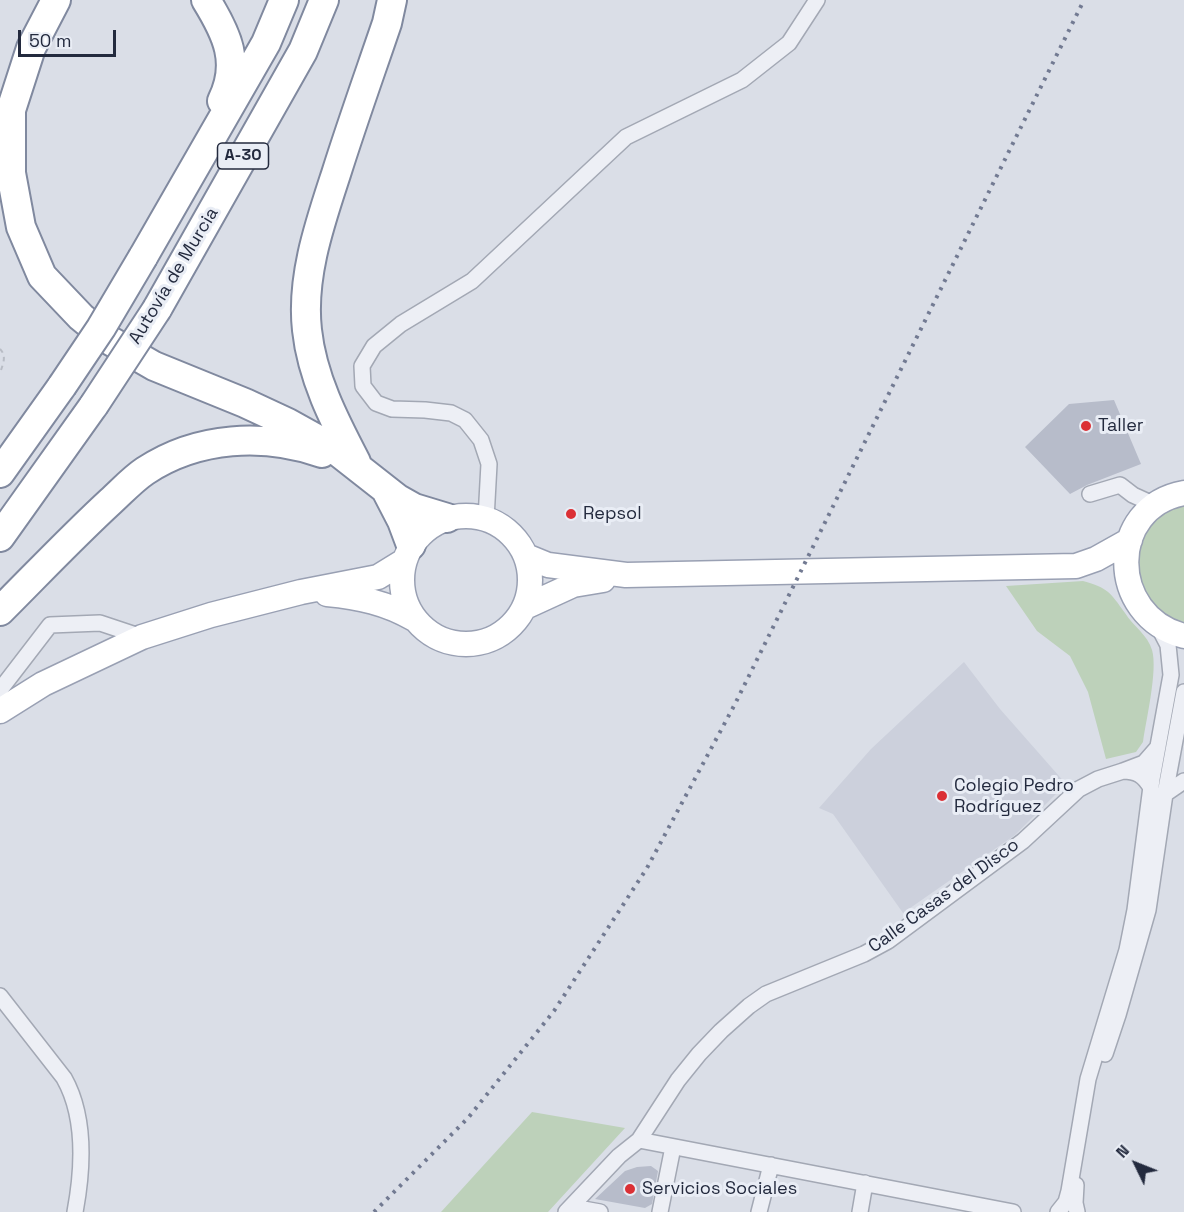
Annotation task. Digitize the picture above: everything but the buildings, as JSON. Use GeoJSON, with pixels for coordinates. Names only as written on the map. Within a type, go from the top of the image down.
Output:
{"type":"FeatureCollection","features":[{"type":"Feature","properties":{"kind":"highway"},"geometry":{"type":"LineString","coordinates":[[56,0],[31,48],[11,110],[11,173],[21,227],[42,276],[81,317],[109,340],[154,366],[288,423],[333,448],[358,466],[387,492],[414,508],[447,518]]}},
{"type":"Feature","properties":{"kind":"highway"},"geometry":{"type":"LineString","coordinates":[[31,48],[72,0]]}},
{"type":"Feature","properties":{"kind":"highway"},"geometry":{"type":"LineString","coordinates":[[143,257],[229,88],[231,61],[223,28],[206,0]]}},
{"type":"Feature","properties":{"kind":"highway","name":"Autovía de Murcia"},"geometry":{"type":"LineString","coordinates":[[0,473],[62,386],[143,257],[266,43],[284,0]]}},
{"type":"Feature","properties":{"kind":"highway","name":"Autovía de Murcia"},"geometry":{"type":"LineString","coordinates":[[0,537],[94,405],[157,309],[303,51],[324,0]]}},
{"type":"Feature","properties":{"kind":"highway"},"geometry":{"type":"LineString","coordinates":[[358,466],[336,423],[313,362],[307,328],[308,274],[321,222],[387,23],[392,0]]}},
{"type":"Feature","properties":{"kind":"highway"},"geometry":{"type":"LineString","coordinates":[[0,611],[99,512],[145,471],[175,456],[203,446],[231,441],[259,440],[311,449],[358,466]]}},
{"type":"Feature","properties":{"kind":"highway"},"geometry":{"type":"LineString","coordinates":[[387,492],[402,520],[408,553]]}},
{"type":"Feature","properties":{"kind":"main road"},"geometry":{"type":"LineString","coordinates":[[1076,566],[1096,559],[1161,506]]}},
{"type":"Feature","properties":{"kind":"main road"},"geometry":{"type":"LineString","coordinates":[[1161,506],[1125,565],[1130,590],[1141,609],[1157,624],[1184,636]]}},
{"type":"Feature","properties":{"kind":"main road"},"geometry":{"type":"LineString","coordinates":[[0,711],[43,684],[142,637],[211,615],[301,592],[378,577],[408,553],[421,534],[447,518],[467,516],[486,519],[503,527],[516,540],[526,556],[530,582],[525,607],[514,623],[500,635],[482,643],[463,645],[444,641],[427,632],[414,619],[397,609],[377,602],[349,596],[301,592]]}},
{"type":"Feature","properties":{"kind":"main road"},"geometry":{"type":"LineString","coordinates":[[408,553],[401,581],[404,601],[414,619]]}},
{"type":"Feature","properties":{"kind":"main road"},"geometry":{"type":"LineString","coordinates":[[526,556],[548,564],[626,575],[1076,566],[1100,572],[1130,590]]}},
{"type":"Feature","properties":{"kind":"main road"},"geometry":{"type":"LineString","coordinates":[[525,607],[573,585],[626,575]]}},
{"type":"Feature","properties":{"kind":"street"},"geometry":{"type":"LineString","coordinates":[[486,519],[489,464],[481,440],[465,420],[451,413],[392,409],[376,403],[363,386],[362,366],[374,346],[401,324],[472,281],[626,137],[742,81],[789,43],[817,0]]}},
{"type":"Feature","properties":{"kind":"street"},"geometry":{"type":"LineString","coordinates":[[1090,494],[1120,485],[1133,495],[1161,506]]}},
{"type":"Feature","properties":{"kind":"street"},"geometry":{"type":"LineString","coordinates":[[0,690],[50,625],[100,623],[142,637]]}},
{"type":"Feature","properties":{"kind":"street"},"geometry":{"type":"LineString","coordinates":[[1077,1212],[1075,1192],[1090,1108],[1148,910],[1158,791],[1158,747],[1171,675],[1168,645],[1157,624]]}},
{"type":"Feature","properties":{"kind":"street"},"geometry":{"type":"LineString","coordinates":[[1058,1212],[1066,1202],[1069,1191],[1088,1079],[1127,950],[1158,791],[1175,740],[1184,692]]}},
{"type":"Feature","properties":{"kind":"street"},"geometry":{"type":"LineString","coordinates":[[1175,740],[1184,755]]}},
{"type":"Feature","properties":{"kind":"street","name":"Calle Casas del Disco"},"geometry":{"type":"LineString","coordinates":[[569,1209],[619,1156],[639,1140],[678,1080],[699,1054],[749,1006],[766,994],[864,954],[888,941],[1023,840],[1079,789],[1098,779],[1144,762],[1158,747]]}},
{"type":"Feature","properties":{"kind":"street"},"geometry":{"type":"LineString","coordinates":[[1123,771],[1140,774],[1158,791]]}},
{"type":"Feature","properties":{"kind":"street"},"geometry":{"type":"LineString","coordinates":[[1158,791],[1184,781]]}},
{"type":"Feature","properties":{"kind":"street"},"geometry":{"type":"LineString","coordinates":[[0,996],[60,1072],[71,1090],[79,1119],[80,1174],[75,1212]]}},
{"type":"Feature","properties":{"kind":"street"},"geometry":{"type":"LineString","coordinates":[[639,1140],[865,1183],[956,1207],[1012,1212]]}},
{"type":"Feature","properties":{"kind":"street"},"geometry":{"type":"LineString","coordinates":[[660,1212],[673,1147]]}},
{"type":"Feature","properties":{"kind":"street"},"geometry":{"type":"LineString","coordinates":[[759,1212],[771,1165]]}},
{"type":"Feature","properties":{"kind":"street"},"geometry":{"type":"LineString","coordinates":[[860,1212],[865,1183]]}},
{"type":"Feature","properties":{"kind":"street"},"geometry":{"type":"LineString","coordinates":[[569,1209],[600,1212]]}},
{"type":"Feature","properties":{"kind":"path"},"geometry":{"type":"LineString","coordinates":[[0,349],[4,353],[5,360],[0,373]]}},
{"type":"Feature","properties":{"kind":"shaded area","name":"Colegio Pedro Rodríguez"},"geometry":{"type":"Polygon","coordinates":[[[964,662],[1000,709],[1066,784],[1015,835],[903,913],[833,814],[819,808],[871,749],[964,662]]]}},
{"type":"Feature","properties":{"kind":"green space"},"geometry":{"type":"Polygon","coordinates":[[[1184,501],[1184,625],[1164,617],[1140,589],[1135,551],[1153,518],[1184,501]]]}},
{"type":"Feature","properties":{"kind":"green space"},"geometry":{"type":"Polygon","coordinates":[[[1083,581],[1098,586],[1112,595],[1147,640],[1152,650],[1153,682],[1143,742],[1136,752],[1106,759],[1088,692],[1070,656],[1037,631],[1006,586],[1083,581]]]}},
{"type":"Feature","properties":{"kind":"green space"},"geometry":{"type":"Polygon","coordinates":[[[532,1112],[625,1128],[548,1212],[441,1212],[532,1112]]]}},
{"type":"Feature","properties":{"kind":"railway"},"geometry":{"type":"LineString","coordinates":[[374,1212],[468,1118],[554,1011],[647,868],[735,704],[1084,0]]}},
{"type":"Feature","properties":{"kind":"place","name":"Taller"},"geometry":{"type":"Point","coordinates":[1086,426]}},
{"type":"Feature","properties":{"kind":"place","name":"Repsol"},"geometry":{"type":"Point","coordinates":[571,514]}},
{"type":"Feature","properties":{"kind":"place","name":"Colegio Pedro Rodríguez"},"geometry":{"type":"Point","coordinates":[942,796]}},
{"type":"Feature","properties":{"kind":"place","name":"Servicios Sociales"},"geometry":{"type":"Point","coordinates":[630,1189]}}]}
